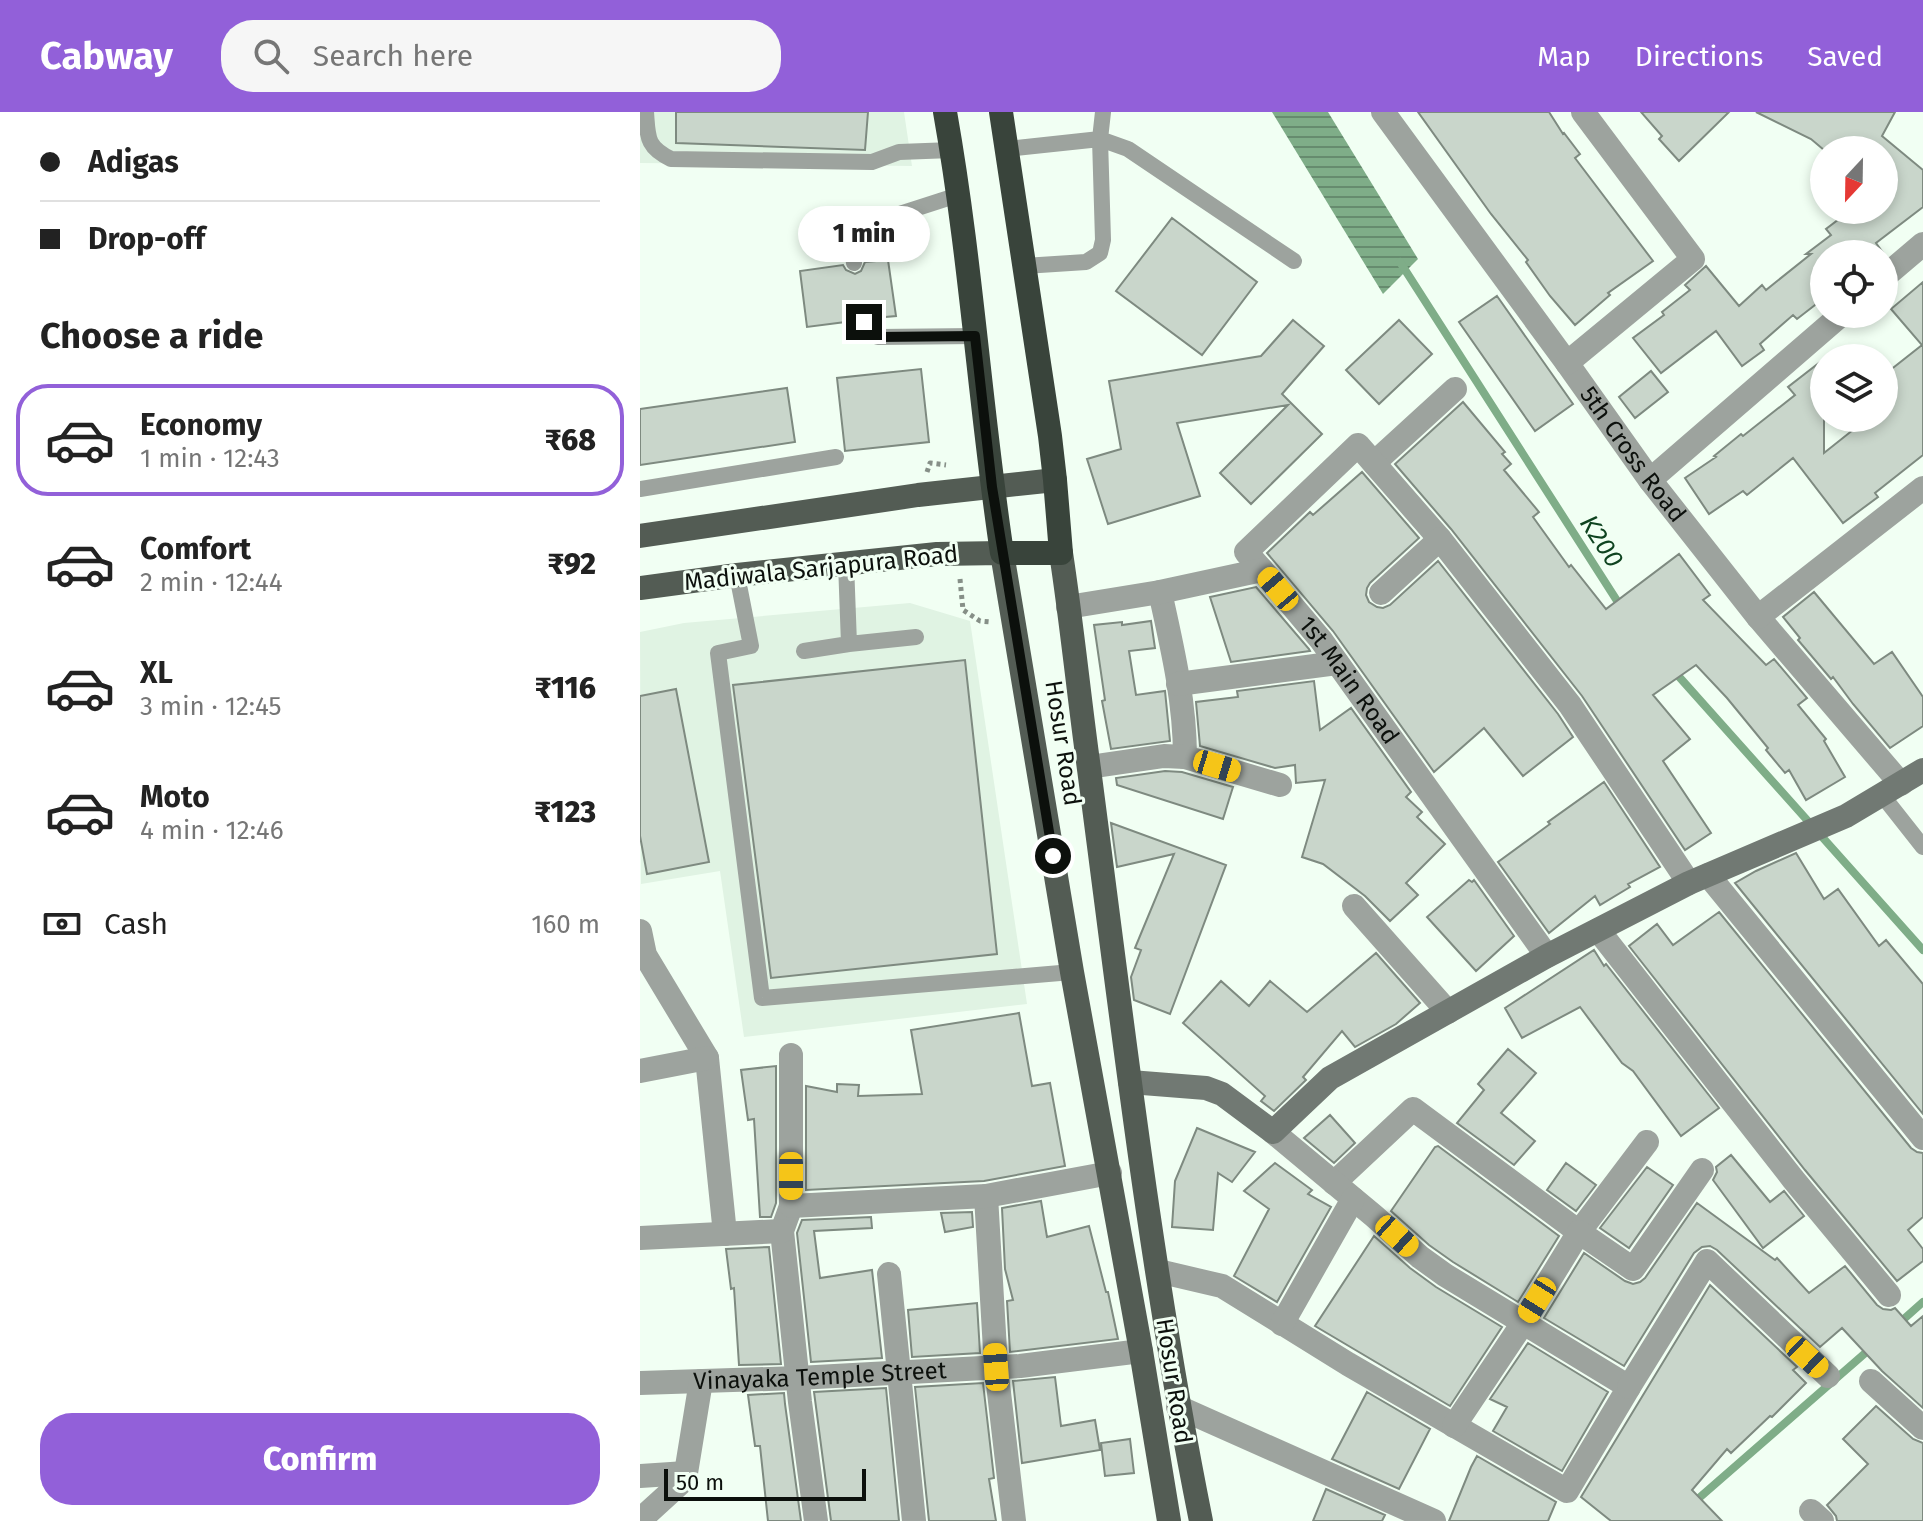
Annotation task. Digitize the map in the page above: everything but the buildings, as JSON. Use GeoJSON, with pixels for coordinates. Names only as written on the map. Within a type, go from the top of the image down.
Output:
{"type":"FeatureCollection","features":[{"type":"Feature","properties":{"kind":"highway","name":"Hosur Road"},"geometry":{"type":"LineString","coordinates":[[945,112],[1002,553]]}},
{"type":"Feature","properties":{"kind":"highway","name":"Hosur Road"},"geometry":{"type":"LineString","coordinates":[[1001,112],[1055,480],[1061,553]]}},
{"type":"Feature","properties":{"kind":"highway"},"geometry":{"type":"LineString","coordinates":[[1002,553],[1061,553]]}},
{"type":"Feature","properties":{"kind":"main road"},"geometry":{"type":"LineString","coordinates":[[640,536],[918,495],[1055,480]]}},
{"type":"Feature","properties":{"kind":"main road","name":"Hosur Road"},"geometry":{"type":"LineString","coordinates":[[1002,553],[1169,1521]]}},
{"type":"Feature","properties":{"kind":"main road","name":"Madiwala Sarjapura Road"},"geometry":{"type":"LineString","coordinates":[[640,588],[937,554],[1002,553]]}},
{"type":"Feature","properties":{"kind":"main road","name":"Hosur Road"},"geometry":{"type":"LineString","coordinates":[[1061,553],[1130,1082],[1178,1407],[1201,1521]]}},
{"type":"Feature","properties":{"kind":"street","name":"5th Cross Road"},"geometry":{"type":"LineString","coordinates":[[1383,112],[1650,480],[1891,790]]}},
{"type":"Feature","properties":{"kind":"street"},"geometry":{"type":"LineString","coordinates":[[1567,363],[1693,259],[1583,112]]}},
{"type":"Feature","properties":{"kind":"street"},"geometry":{"type":"LineString","coordinates":[[1898,265],[1923,244]]}},
{"type":"Feature","properties":{"kind":"street"},"geometry":{"type":"LineString","coordinates":[[1650,480],[1826,328]]}},
{"type":"Feature","properties":{"kind":"street"},"geometry":{"type":"LineString","coordinates":[[1374,463],[1455,389]]}},
{"type":"Feature","properties":{"kind":"street"},"geometry":{"type":"LineString","coordinates":[[1068,607],[1160,592],[1262,570],[1246,552],[1358,445],[1440,539],[1570,705],[1699,879],[1923,1138]]}},
{"type":"Feature","properties":{"kind":"street"},"geometry":{"type":"LineString","coordinates":[[1758,617],[1923,488]]}},
{"type":"Feature","properties":{"kind":"street"},"geometry":{"type":"LineString","coordinates":[[1381,593],[1440,539]]}},
{"type":"Feature","properties":{"kind":"street","name":"1st Main Road"},"geometry":{"type":"LineString","coordinates":[[1262,570],[1321,640],[1547,956]]}},
{"type":"Feature","properties":{"kind":"street"},"geometry":{"type":"LineString","coordinates":[[1160,592],[1185,730],[1185,757]]}},
{"type":"Feature","properties":{"kind":"street"},"geometry":{"type":"LineString","coordinates":[[1178,684],[1337,663]]}},
{"type":"Feature","properties":{"kind":"street"},"geometry":{"type":"LineString","coordinates":[[1089,767],[1164,756],[1185,757],[1280,785]]}},
{"type":"Feature","properties":{"kind":"street"},"geometry":{"type":"LineString","coordinates":[[1273,1132],[1330,1078],[1547,956],[1699,879],[1846,816],[1923,770]]}},
{"type":"Feature","properties":{"kind":"street"},"geometry":{"type":"LineString","coordinates":[[1354,906],[1448,1012]]}},
{"type":"Feature","properties":{"kind":"street"},"geometry":{"type":"LineString","coordinates":[[1598,930],[1793,1179],[1889,1295]]}},
{"type":"Feature","properties":{"kind":"street"},"geometry":{"type":"LineString","coordinates":[[640,931],[648,976],[707,1058],[725,1234]]}},
{"type":"Feature","properties":{"kind":"street"},"geometry":{"type":"LineString","coordinates":[[791,1055],[791,1206],[782,1231],[816,1521]]}},
{"type":"Feature","properties":{"kind":"street"},"geometry":{"type":"LineString","coordinates":[[640,1071],[707,1058]]}},
{"type":"Feature","properties":{"kind":"street"},"geometry":{"type":"LineString","coordinates":[[1130,1082],[1206,1088],[1222,1094],[1273,1132],[1433,1266],[1629,1387]]}},
{"type":"Feature","properties":{"kind":"street"},"geometry":{"type":"LineString","coordinates":[[1282,1324],[1344,1191],[1413,1109],[1633,1269],[1702,1170]]}},
{"type":"Feature","properties":{"kind":"street"},"geometry":{"type":"LineString","coordinates":[[1454,1426],[1579,1232],[1647,1142]]}},
{"type":"Feature","properties":{"kind":"street"},"geometry":{"type":"LineString","coordinates":[[791,1206],[986,1196],[1110,1173]]}},
{"type":"Feature","properties":{"kind":"street"},"geometry":{"type":"LineString","coordinates":[[986,1196],[996,1367],[1014,1521]]}},
{"type":"Feature","properties":{"kind":"street"},"geometry":{"type":"LineString","coordinates":[[640,1238],[782,1231]]}},
{"type":"Feature","properties":{"kind":"street"},"geometry":{"type":"LineString","coordinates":[[1158,1271],[1222,1286],[1567,1491],[1707,1261],[1828,1376]]}},
{"type":"Feature","properties":{"kind":"street"},"geometry":{"type":"LineString","coordinates":[[889,1274],[914,1521]]}},
{"type":"Feature","properties":{"kind":"street","name":"Vinayaka Temple Street"},"geometry":{"type":"LineString","coordinates":[[640,1383],[996,1367],[1141,1351]]}},
{"type":"Feature","properties":{"kind":"street"},"geometry":{"type":"LineString","coordinates":[[640,1520],[685,1479],[701,1381]]}},
{"type":"Feature","properties":{"kind":"street"},"geometry":{"type":"LineString","coordinates":[[1871,1381],[1923,1428]]}},
{"type":"Feature","properties":{"kind":"street"},"geometry":{"type":"LineString","coordinates":[[1178,1407],[1434,1521]]}},
{"type":"Feature","properties":{"kind":"street"},"geometry":{"type":"LineString","coordinates":[[640,1476],[686,1473]]}},
{"type":"Feature","properties":{"kind":"lane"},"geometry":{"type":"LineString","coordinates":[[646,112],[648,139],[658,153],[671,159],[872,162],[899,152],[952,150]]}},
{"type":"Feature","properties":{"kind":"lane"},"geometry":{"type":"LineString","coordinates":[[1024,266],[1086,262],[1100,253],[1103,240],[1100,139],[1103,112]]}},
{"type":"Feature","properties":{"kind":"lane"},"geometry":{"type":"LineString","coordinates":[[1007,149],[1100,139],[1128,149],[1294,261]]}},
{"type":"Feature","properties":{"kind":"lane"},"geometry":{"type":"LineString","coordinates":[[854,263],[853,241],[865,225],[958,195]]}},
{"type":"Feature","properties":{"kind":"lane"},"geometry":{"type":"LineString","coordinates":[[864,322],[869,334],[878,337],[975,336]]}},
{"type":"Feature","properties":{"kind":"lane"},"geometry":{"type":"LineString","coordinates":[[640,489],[836,457]]}},
{"type":"Feature","properties":{"kind":"lane"},"geometry":{"type":"LineString","coordinates":[[846,563],[849,644]]}},
{"type":"Feature","properties":{"kind":"lane"},"geometry":{"type":"LineString","coordinates":[[737,575],[751,646],[718,653],[762,998],[1072,972]]}},
{"type":"Feature","properties":{"kind":"lane"},"geometry":{"type":"LineString","coordinates":[[804,651],[916,637]]}},
{"type":"Feature","properties":{"kind":"lane"},"geometry":{"type":"LineString","coordinates":[[1891,790],[1923,847]]}},
{"type":"Feature","properties":{"kind":"path"},"geometry":{"type":"LineString","coordinates":[[930,463],[946,464]]}},
{"type":"Feature","properties":{"kind":"path"},"geometry":{"type":"LineString","coordinates":[[963,610],[980,621]]}},
{"type":"Feature","properties":{"kind":"shaded area"},"geometry":{"type":"Polygon","coordinates":[[[640,112],[904,112],[912,166],[640,163],[640,112]]]}},
{"type":"Feature","properties":{"kind":"shaded area"},"geometry":{"type":"Polygon","coordinates":[[[1272,112],[1328,112],[1418,259],[1383,294],[1272,112]]]}},
{"type":"Feature","properties":{"kind":"shaded area"},"geometry":{"type":"Polygon","coordinates":[[[910,603],[970,621],[1027,1004],[744,1037],[720,871],[641,884],[640,632],[684,623],[910,603]]]}},
{"type":"Feature","properties":{"kind":"waterway","name":"K200"},"geometry":{"type":"LineString","coordinates":[[1400,262],[1621,607]]}},
{"type":"Feature","properties":{"kind":"waterway","name":"K200"},"geometry":{"type":"LineString","coordinates":[[1673,670],[1923,950]]}},
{"type":"Feature","properties":{"kind":"waterway"},"geometry":{"type":"LineString","coordinates":[[1896,1326],[1923,1302]]}},
{"type":"Feature","properties":{"kind":"waterway"},"geometry":{"type":"LineString","coordinates":[[1691,1505],[1871,1348]]}},
{"type":"Feature","properties":{"kind":"route"},"geometry":{"type":"LineString","coordinates":[[864,322],[869,334],[878,337],[975,336],[992,487],[1053,856]]}}]}
